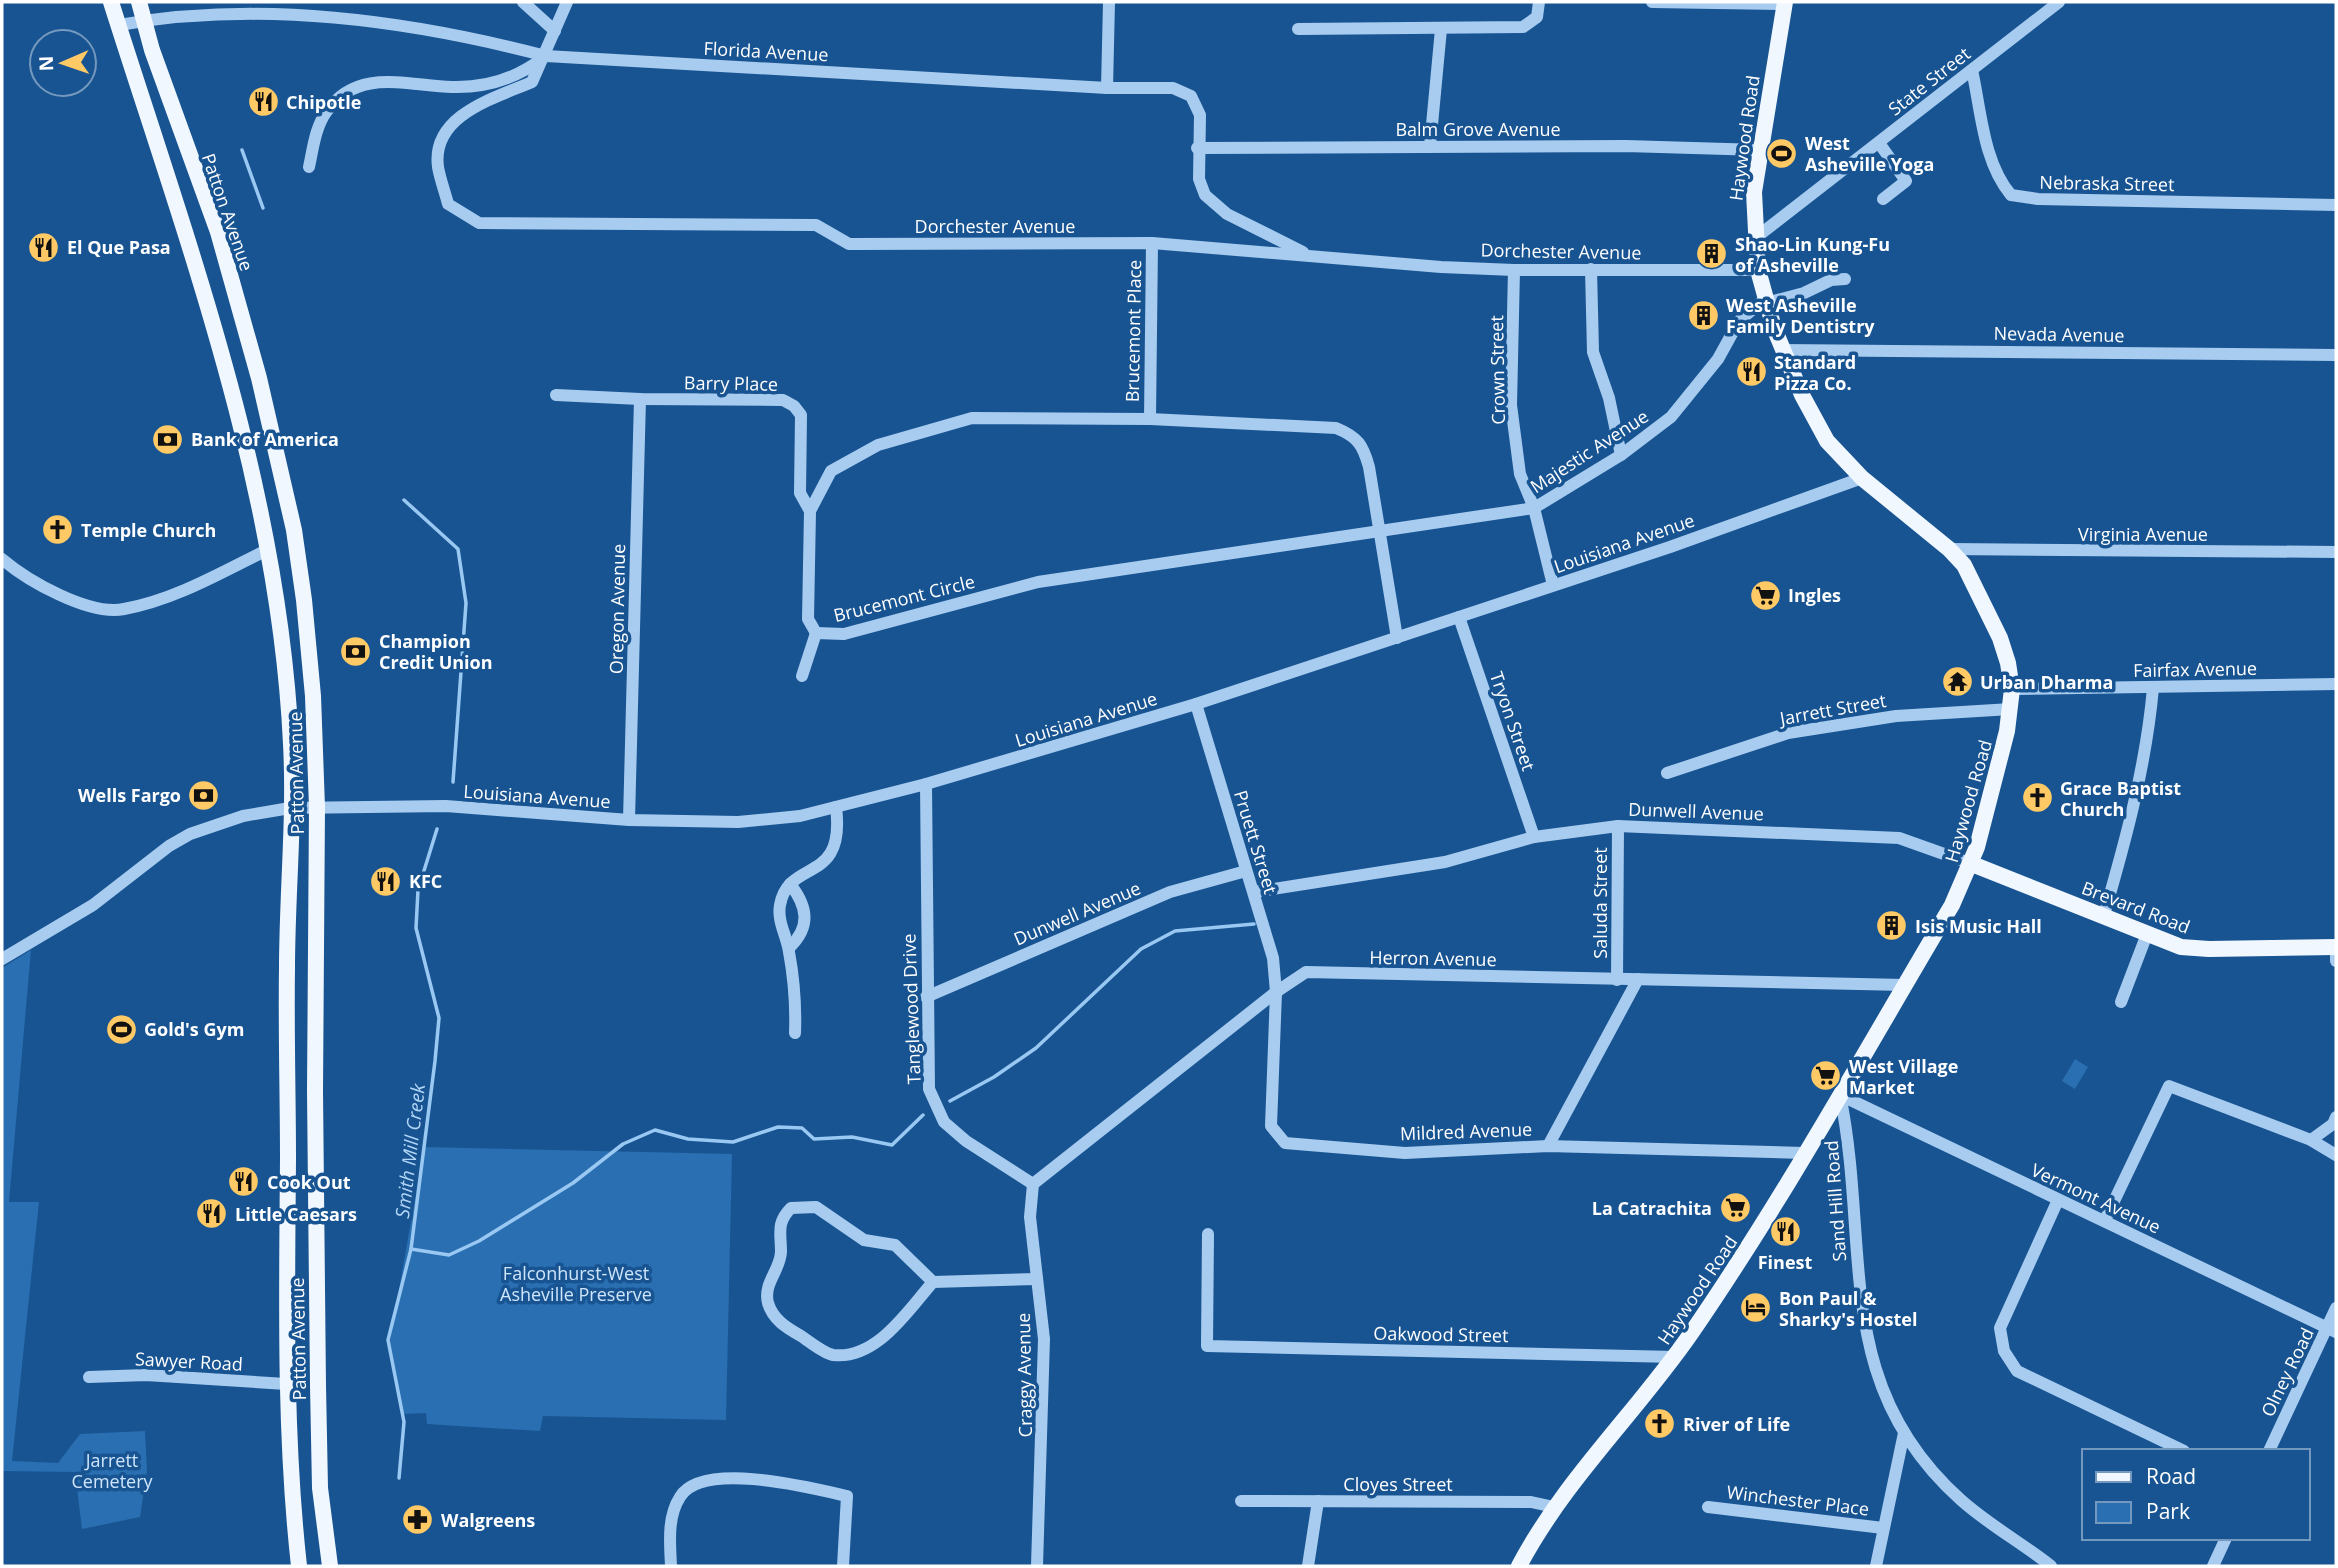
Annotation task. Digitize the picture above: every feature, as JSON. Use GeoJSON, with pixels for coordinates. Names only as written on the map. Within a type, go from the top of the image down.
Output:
{"type":"FeatureCollection","features":[{"type":"Feature","properties":{"kind":"main road","name":"Patton Avenue"},"geometry":{"type":"LineString","coordinates":[[111,2],[234,389],[269,548],[291,746],[286,1384],[292,1503],[299,1566]]}},
{"type":"Feature","properties":{"kind":"main road","name":"Patton Avenue"},"geometry":{"type":"LineString","coordinates":[[139,2],[218,232],[259,378],[294,530],[313,696],[317,807],[315,1091],[318,1396],[320,1488],[330,1566]]}},
{"type":"Feature","properties":{"kind":"main road","name":"Haywood Road"},"geometry":{"type":"LineString","coordinates":[[1519,1566],[1555,1507],[1675,1357],[1746,1254],[1952,905],[1972,864],[2011,709],[2012,689],[2008,663],[2000,638],[1964,565],[1862,478],[1827,441],[1813,419],[1782,350],[1766,301],[1754,239],[1754,192],[1784,3]]}},
{"type":"Feature","properties":{"kind":"main road","name":"Brevard Road"},"geometry":{"type":"LineString","coordinates":[[1972,864],[2147,934],[2192,949],[2336,947]]}},
{"type":"Feature","properties":{"kind":"street"},"geometry":{"type":"LineString","coordinates":[[523,2],[555,31]]}},
{"type":"Feature","properties":{"kind":"street","name":"Dorchester Avenue"},"geometry":{"type":"LineString","coordinates":[[567,2],[546,56],[532,82],[464,112],[443,134],[438,165],[448,204],[479,223],[816,225],[849,244],[1152,243],[1514,270],[1758,270]]}},
{"type":"Feature","properties":{"kind":"street"},"geometry":{"type":"LineString","coordinates":[[1107,88],[1109,2]]}},
{"type":"Feature","properties":{"kind":"street"},"geometry":{"type":"LineString","coordinates":[[1298,29],[1523,27],[1537,17],[1539,2]]}},
{"type":"Feature","properties":{"kind":"street"},"geometry":{"type":"LineString","coordinates":[[1652,2],[1784,3]]}},
{"type":"Feature","properties":{"kind":"street","name":"State Street"},"geometry":{"type":"LineString","coordinates":[[1754,239],[2059,2]]}},
{"type":"Feature","properties":{"kind":"street","name":"Florida Avenue"},"geometry":{"type":"LineString","coordinates":[[119,25],[223,12],[376,21],[461,34],[546,56],[1107,88],[1173,89],[1191,96],[1200,116],[1197,148],[1199,178],[1205,195],[1227,214],[1310,256]]}},
{"type":"Feature","properties":{"kind":"street"},"geometry":{"type":"LineString","coordinates":[[1430,146],[1441,29]]}},
{"type":"Feature","properties":{"kind":"street"},"geometry":{"type":"LineString","coordinates":[[309,167],[316,134],[326,111],[342,96],[363,84],[387,81],[452,87],[487,84],[522,74],[546,56]]}},
{"type":"Feature","properties":{"kind":"street","name":"Nebraska Street"},"geometry":{"type":"LineString","coordinates":[[1972,70],[1989,153],[2000,182],[2011,195],[2038,199],[2336,205]]}},
{"type":"Feature","properties":{"kind":"street"},"geometry":{"type":"LineString","coordinates":[[1879,143],[1906,181],[1883,199]]}},
{"type":"Feature","properties":{"kind":"street","name":"Balm Grove Avenue"},"geometry":{"type":"LineString","coordinates":[[1197,148],[1626,146],[1760,150]]}},
{"type":"Feature","properties":{"kind":"street","name":"Brucemont Place"},"geometry":{"type":"LineString","coordinates":[[1150,419],[1152,243]]}},
{"type":"Feature","properties":{"kind":"street","name":"Crown Street"},"geometry":{"type":"LineString","coordinates":[[1514,270],[1511,405],[1520,474],[1534,508]]}},
{"type":"Feature","properties":{"kind":"street"},"geometry":{"type":"LineString","coordinates":[[1591,270],[1593,352],[1609,398],[1621,455]]}},
{"type":"Feature","properties":{"kind":"street"},"geometry":{"type":"LineString","coordinates":[[1766,301],[1804,293],[1831,280],[1845,279]]}},
{"type":"Feature","properties":{"kind":"street","name":"Majestic Avenue"},"geometry":{"type":"LineString","coordinates":[[1553,585],[1534,508],[1621,455],[1684,404],[1718,359],[1739,321],[1766,301]]}},
{"type":"Feature","properties":{"kind":"street","name":"Nevada Avenue"},"geometry":{"type":"LineString","coordinates":[[1782,350],[2336,355]]}},
{"type":"Feature","properties":{"kind":"street","name":"Barry Place"},"geometry":{"type":"LineString","coordinates":[[556,395],[640,399],[783,400],[794,406],[802,415],[800,493],[810,511]]}},
{"type":"Feature","properties":{"kind":"street","name":"Oregon Avenue"},"geometry":{"type":"LineString","coordinates":[[629,820],[640,399]]}},
{"type":"Feature","properties":{"kind":"street","name":"Brucemont Circle"},"geometry":{"type":"LineString","coordinates":[[1397,638],[1379,530],[1369,467],[1363,447],[1354,435],[1336,428],[1150,419],[972,418],[856,454],[831,471],[810,511],[808,619],[816,633],[844,634],[1038,582],[1379,530],[1534,508]]}},
{"type":"Feature","properties":{"kind":"street","name":"Louisiana Avenue"},"geometry":{"type":"LineString","coordinates":[[2,959],[93,905],[158,854],[190,834],[243,816],[290,808],[446,806],[629,820],[738,822],[800,816],[926,784],[1196,704],[1460,617],[1862,478]]}},
{"type":"Feature","properties":{"kind":"street"},"geometry":{"type":"LineString","coordinates":[[2,559],[25,578],[94,608],[123,610],[188,587],[269,548]]}},
{"type":"Feature","properties":{"kind":"street","name":"Virginia Avenue"},"geometry":{"type":"LineString","coordinates":[[1949,550],[2336,552]]}},
{"type":"Feature","properties":{"kind":"street","name":"Tryon Street"},"geometry":{"type":"LineString","coordinates":[[1460,617],[1534,837]]}},
{"type":"Feature","properties":{"kind":"street"},"geometry":{"type":"LineString","coordinates":[[802,676],[816,633]]}},
{"type":"Feature","properties":{"kind":"street","name":"Fairfax Avenue"},"geometry":{"type":"LineString","coordinates":[[2012,689],[2336,684]]}},
{"type":"Feature","properties":{"kind":"street"},"geometry":{"type":"LineString","coordinates":[[2104,915],[2134,811],[2149,734],[2153,688]]}},
{"type":"Feature","properties":{"kind":"street","name":"Pruett Street"},"geometry":{"type":"LineString","coordinates":[[1196,704],[1273,958],[1276,992]]}},
{"type":"Feature","properties":{"kind":"street","name":"Jarrett Street"},"geometry":{"type":"LineString","coordinates":[[1667,773],[1788,733],[1896,716],[2011,709]]}},
{"type":"Feature","properties":{"kind":"street","name":"Tanglewood Drive"},"geometry":{"type":"LineString","coordinates":[[926,784],[929,1089],[944,1122],[966,1141],[1033,1184]]}},
{"type":"Feature","properties":{"kind":"street"},"geometry":{"type":"LineString","coordinates":[[795,1033],[789,948],[781,928],[780,905],[790,884],[833,853],[839,832],[836,807]]}},
{"type":"Feature","properties":{"kind":"street","name":"Dunwell Avenue"},"geometry":{"type":"LineString","coordinates":[[1254,892],[1445,862],[1534,837],[1618,826],[1899,838],[1972,864]]}},
{"type":"Feature","properties":{"kind":"street","name":"Saluda Street"},"geometry":{"type":"LineString","coordinates":[[1617,980],[1618,826]]}},
{"type":"Feature","properties":{"kind":"street","name":"Dunwell Avenue"},"geometry":{"type":"LineString","coordinates":[[926,997],[1170,892],[1246,871]]}},
{"type":"Feature","properties":{"kind":"street"},"geometry":{"type":"LineString","coordinates":[[789,948],[805,927],[806,912],[802,899],[790,884]]}},
{"type":"Feature","properties":{"kind":"street"},"geometry":{"type":"LineString","coordinates":[[2121,1002],[2147,934]]}},
{"type":"Feature","properties":{"kind":"street"},"geometry":{"type":"LineString","coordinates":[[2336,947],[2336,961]]}},
{"type":"Feature","properties":{"kind":"street","name":"Herron Avenue"},"geometry":{"type":"LineString","coordinates":[[1033,1184],[1276,992],[1306,972],[1617,980],[1688,978],[1905,985]]}},
{"type":"Feature","properties":{"kind":"street"},"geometry":{"type":"LineString","coordinates":[[1548,1146],[1638,979]]}},
{"type":"Feature","properties":{"kind":"street","name":"Mildred Avenue"},"geometry":{"type":"LineString","coordinates":[[1276,992],[1271,1126],[1285,1143],[1405,1153],[1548,1146],[1804,1153]]}},
{"type":"Feature","properties":{"kind":"street"},"geometry":{"type":"LineString","coordinates":[[2105,1220],[2169,1086],[2311,1140],[2336,1155]]}},
{"type":"Feature","properties":{"kind":"street","name":"Vermont Avenue"},"geometry":{"type":"LineString","coordinates":[[1840,1095],[2332,1330]]}},
{"type":"Feature","properties":{"kind":"street","name":"Sand Hill Road"},"geometry":{"type":"LineString","coordinates":[[1840,1095],[1848,1136],[1862,1314],[1874,1368],[1904,1433],[1961,1500],[2051,1566]]}},
{"type":"Feature","properties":{"kind":"street"},"geometry":{"type":"LineString","coordinates":[[2311,1140],[2333,1124],[2336,1117]]}},
{"type":"Feature","properties":{"kind":"street","name":"Craggy Avenue"},"geometry":{"type":"LineString","coordinates":[[1033,1184],[1030,1217],[1044,1353],[1037,1566]]}},
{"type":"Feature","properties":{"kind":"street"},"geometry":{"type":"LineString","coordinates":[[2058,1200],[2000,1328],[2004,1351],[2017,1371],[2180,1449]]}},
{"type":"Feature","properties":{"kind":"street"},"geometry":{"type":"LineString","coordinates":[[933,1282],[882,1338],[854,1354],[831,1355],[778,1322],[768,1304],[767,1287],[781,1254],[778,1229],[783,1216],[791,1208],[816,1208],[864,1240],[895,1245],[933,1282],[1037,1279]]}},
{"type":"Feature","properties":{"kind":"street","name":"Oakwood Street"},"geometry":{"type":"LineString","coordinates":[[1208,1234],[1207,1346],[1675,1357]]}},
{"type":"Feature","properties":{"kind":"street","name":"Olney Road"},"geometry":{"type":"LineString","coordinates":[[2270,1449],[2332,1330],[2336,1308]]}},
{"type":"Feature","properties":{"kind":"street","name":"Sawyer Road"},"geometry":{"type":"LineString","coordinates":[[89,1377],[146,1375],[286,1384]]}},
{"type":"Feature","properties":{"kind":"street"},"geometry":{"type":"LineString","coordinates":[[1877,1566],[1904,1433]]}},
{"type":"Feature","properties":{"kind":"street"},"geometry":{"type":"LineString","coordinates":[[671,1566],[669,1532],[680,1496],[703,1480],[782,1481],[847,1496],[843,1566]]}},
{"type":"Feature","properties":{"kind":"street","name":"Cloyes Street"},"geometry":{"type":"LineString","coordinates":[[1241,1501],[1531,1502],[1555,1507]]}},
{"type":"Feature","properties":{"kind":"street"},"geometry":{"type":"LineString","coordinates":[[1308,1566],[1318,1502]]}},
{"type":"Feature","properties":{"kind":"street","name":"Winchester Place"},"geometry":{"type":"LineString","coordinates":[[1708,1507],[1883,1528]]}},
{"type":"Feature","properties":{"kind":"street"},"geometry":{"type":"LineString","coordinates":[[2213,1566],[2225,1540]]}},
{"type":"Feature","properties":{"kind":"green space","name":"Jarrett Cemetery"},"geometry":{"type":"Polygon","coordinates":[[[31,950],[9,1202],[39,1202],[12,1461],[58,1463],[80,1434],[145,1431],[147,1471],[140,1517],[82,1529],[75,1472],[2,1471],[2,968],[31,950]]]}},
{"type":"Feature","properties":{"kind":"green space"},"geometry":{"type":"Polygon","coordinates":[[[2075,1059],[2088,1067],[2075,1089],[2062,1081],[2075,1059]]]}},
{"type":"Feature","properties":{"kind":"green space","name":"Falconhurst-West Asheville Preserve"},"geometry":{"type":"Polygon","coordinates":[[[424,1147],[732,1154],[726,1420],[543,1416],[540,1431],[427,1424],[426,1413],[403,1414],[389,1347],[424,1147]]]}},
{"type":"Feature","properties":{"kind":"waterway","name":"Smith Mill Creek"},"geometry":{"type":"LineString","coordinates":[[242,150],[263,208]]}},
{"type":"Feature","properties":{"kind":"waterway","name":"Smith Mill Creek"},"geometry":{"type":"LineString","coordinates":[[404,500],[458,549],[466,603],[453,782]]}},
{"type":"Feature","properties":{"kind":"waterway","name":"Smith Mill Creek"},"geometry":{"type":"LineString","coordinates":[[399,1478],[404,1422],[388,1340],[411,1249],[435,1061],[439,1018],[416,928],[418,890],[437,829]]}},
{"type":"Feature","properties":{"kind":"waterway"},"geometry":{"type":"LineString","coordinates":[[950,1101],[994,1077],[1036,1048],[1141,949],[1175,931],[1254,924]]}},
{"type":"Feature","properties":{"kind":"waterway"},"geometry":{"type":"LineString","coordinates":[[411,1249],[449,1255],[479,1241],[573,1183],[623,1144],[655,1130],[688,1139],[733,1142],[778,1127],[802,1128],[814,1139],[852,1137],[892,1145],[923,1115]]}},
{"type":"Feature","properties":{"kind":"place","name":"Chipotle"},"geometry":{"type":"Point","coordinates":[263,102]}},
{"type":"Feature","properties":{"kind":"place","name":"West Asheville Yoga"},"geometry":{"type":"Point","coordinates":[1782,153]}},
{"type":"Feature","properties":{"kind":"place","name":"El Que Pasa"},"geometry":{"type":"Point","coordinates":[44,247]}},
{"type":"Feature","properties":{"kind":"place","name":"Shao-Lin Kung-Fu of Asheville"},"geometry":{"type":"Point","coordinates":[1712,254]}},
{"type":"Feature","properties":{"kind":"place","name":"West Asheville Family Dentistry"},"geometry":{"type":"Point","coordinates":[1703,315]}},
{"type":"Feature","properties":{"kind":"place","name":"Standard Pizza Co."},"geometry":{"type":"Point","coordinates":[1751,372]}},
{"type":"Feature","properties":{"kind":"place","name":"Bank of America"},"geometry":{"type":"Point","coordinates":[168,439]}},
{"type":"Feature","properties":{"kind":"place","name":"Temple Church"},"geometry":{"type":"Point","coordinates":[58,530]}},
{"type":"Feature","properties":{"kind":"place","name":"Ingles"},"geometry":{"type":"Point","coordinates":[1765,595]}},
{"type":"Feature","properties":{"kind":"place","name":"Champion Credit Union"},"geometry":{"type":"Point","coordinates":[356,651]}},
{"type":"Feature","properties":{"kind":"place","name":"Urban Dharma"},"geometry":{"type":"Point","coordinates":[1957,682]}},
{"type":"Feature","properties":{"kind":"place","name":"Wells Fargo"},"geometry":{"type":"Point","coordinates":[204,795]}},
{"type":"Feature","properties":{"kind":"place","name":"Grace Baptist Church"},"geometry":{"type":"Point","coordinates":[2037,798]}},
{"type":"Feature","properties":{"kind":"place","name":"KFC"},"geometry":{"type":"Point","coordinates":[386,881]}},
{"type":"Feature","properties":{"kind":"place","name":"Isis Music Hall"},"geometry":{"type":"Point","coordinates":[1892,926]}},
{"type":"Feature","properties":{"kind":"place","name":"Gold's Gym"},"geometry":{"type":"Point","coordinates":[121,1029]}},
{"type":"Feature","properties":{"kind":"place","name":"West Village Market"},"geometry":{"type":"Point","coordinates":[1826,1076]}},
{"type":"Feature","properties":{"kind":"place","name":"Cook Out"},"geometry":{"type":"Point","coordinates":[244,1182]}},
{"type":"Feature","properties":{"kind":"place","name":"La Catrachita"},"geometry":{"type":"Point","coordinates":[1735,1208]}},
{"type":"Feature","properties":{"kind":"place","name":"Little Caesars"},"geometry":{"type":"Point","coordinates":[212,1214]}},
{"type":"Feature","properties":{"kind":"place","name":"Finest"},"geometry":{"type":"Point","coordinates":[1785,1232]}},
{"type":"Feature","properties":{"kind":"place","name":"Bon Paul & Sharky's Hostel"},"geometry":{"type":"Point","coordinates":[1756,1308]}},
{"type":"Feature","properties":{"kind":"place","name":"River of Life"},"geometry":{"type":"Point","coordinates":[1660,1424]}},
{"type":"Feature","properties":{"kind":"place","name":"Walgreens"},"geometry":{"type":"Point","coordinates":[418,1520]}}]}
